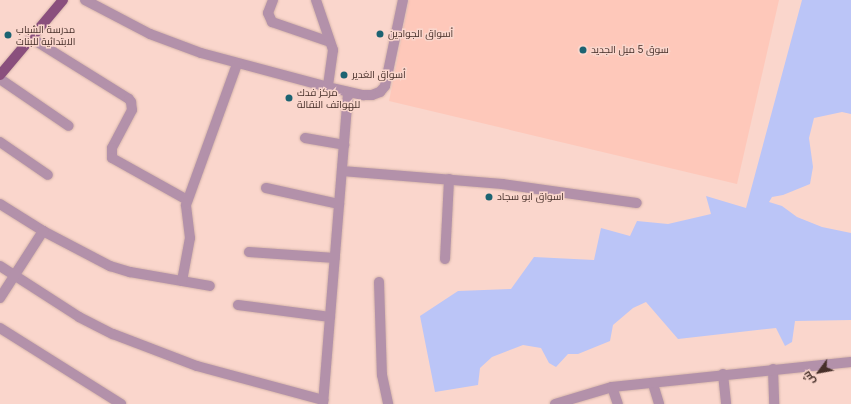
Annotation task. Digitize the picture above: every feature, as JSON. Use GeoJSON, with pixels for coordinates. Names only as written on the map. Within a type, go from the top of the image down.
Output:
{"type":"FeatureCollection","features":[{"type":"Feature","properties":{"kind":"main road"},"geometry":{"type":"LineString","coordinates":[[2,69],[63,0]]}},
{"type":"Feature","properties":{"kind":"street"},"geometry":{"type":"LineString","coordinates":[[85,0],[150,34],[176,44],[237,64],[328,88],[372,96],[380,92],[385,86],[403,0]]}},
{"type":"Feature","properties":{"kind":"street"},"geometry":{"type":"LineString","coordinates":[[273,0],[268,13],[272,22],[330,42]]}},
{"type":"Feature","properties":{"kind":"street"},"geometry":{"type":"LineString","coordinates":[[316,0],[334,55],[328,88]]}},
{"type":"Feature","properties":{"kind":"street"},"geometry":{"type":"LineString","coordinates":[[31,38],[131,102],[132,110],[112,148],[112,158],[187,200]]}},
{"type":"Feature","properties":{"kind":"street"},"geometry":{"type":"LineString","coordinates":[[182,281],[190,238],[186,210],[187,200],[237,64]]}},
{"type":"Feature","properties":{"kind":"street"},"geometry":{"type":"LineString","coordinates":[[0,79],[69,126]]}},
{"type":"Feature","properties":{"kind":"street"},"geometry":{"type":"LineString","coordinates":[[0,266],[13,276],[79,317],[141,346],[197,366],[323,402],[348,92]]}},
{"type":"Feature","properties":{"kind":"street"},"geometry":{"type":"LineString","coordinates":[[305,138],[344,145]]}},
{"type":"Feature","properties":{"kind":"street"},"geometry":{"type":"LineString","coordinates":[[0,142],[48,175]]}},
{"type":"Feature","properties":{"kind":"street"},"geometry":{"type":"LineString","coordinates":[[342,171],[502,184],[637,203]]}},
{"type":"Feature","properties":{"kind":"street"},"geometry":{"type":"LineString","coordinates":[[445,259],[449,179]]}},
{"type":"Feature","properties":{"kind":"street"},"geometry":{"type":"LineString","coordinates":[[266,188],[339,204]]}},
{"type":"Feature","properties":{"kind":"street"},"geometry":{"type":"LineString","coordinates":[[0,204],[43,231],[110,266],[130,272],[210,286]]}},
{"type":"Feature","properties":{"kind":"street"},"geometry":{"type":"LineString","coordinates":[[0,298],[43,231]]}},
{"type":"Feature","properties":{"kind":"street"},"geometry":{"type":"LineString","coordinates":[[249,252],[334,258]]}},
{"type":"Feature","properties":{"kind":"street"},"geometry":{"type":"LineString","coordinates":[[379,282],[381,360],[388,404]]}},
{"type":"Feature","properties":{"kind":"street"},"geometry":{"type":"LineString","coordinates":[[238,304],[330,317]]}},
{"type":"Feature","properties":{"kind":"street"},"geometry":{"type":"LineString","coordinates":[[0,328],[121,404]]}},
{"type":"Feature","properties":{"kind":"street"},"geometry":{"type":"LineString","coordinates":[[555,404],[612,387],[653,384],[707,378],[724,374],[851,362]]}},
{"type":"Feature","properties":{"kind":"street"},"geometry":{"type":"LineString","coordinates":[[774,369],[774,404]]}},
{"type":"Feature","properties":{"kind":"street"},"geometry":{"type":"LineString","coordinates":[[724,374],[726,404]]}},
{"type":"Feature","properties":{"kind":"street"},"geometry":{"type":"LineString","coordinates":[[653,384],[659,404]]}},
{"type":"Feature","properties":{"kind":"street"},"geometry":{"type":"LineString","coordinates":[[612,387],[618,404]]}},
{"type":"Feature","properties":{"kind":"shaded area","name":"سوق 5 ميل الجديد"},"geometry":{"type":"Polygon","coordinates":[[[409,0],[779,0],[737,184],[389,101],[409,0]]]}},
{"type":"Feature","properties":{"kind":"water"},"geometry":{"type":"Polygon","coordinates":[[[802,0],[851,0],[851,114],[842,112],[814,118],[809,138],[813,167],[810,184],[783,195],[772,197],[769,202],[782,206],[797,217],[822,227],[851,233],[851,320],[795,321],[792,342],[785,346],[776,328],[678,339],[646,302],[633,308],[613,325],[610,341],[578,354],[568,354],[556,367],[549,363],[541,348],[523,345],[492,357],[480,368],[478,385],[435,392],[420,316],[458,291],[511,289],[534,257],[594,260],[601,228],[630,236],[637,221],[668,224],[711,214],[706,196],[746,208],[802,0]]]}},
{"type":"Feature","properties":{"kind":"place","name":"أسواق الجوادين"},"geometry":{"type":"Point","coordinates":[380,34]}},
{"type":"Feature","properties":{"kind":"place","name":"مدرسة الشباب الابتدائية للبنات"},"geometry":{"type":"Point","coordinates":[8,35]}},
{"type":"Feature","properties":{"kind":"place","name":"سوق 5 ميل الجديد"},"geometry":{"type":"Point","coordinates":[583,50]}},
{"type":"Feature","properties":{"kind":"place","name":"أسواق الغدير"},"geometry":{"type":"Point","coordinates":[344,75]}},
{"type":"Feature","properties":{"kind":"place","name":"مركز فدك للهواتف النقالة"},"geometry":{"type":"Point","coordinates":[289,98]}},
{"type":"Feature","properties":{"kind":"place","name":"اسواق ابو سجاد"},"geometry":{"type":"Point","coordinates":[489,197]}}]}
